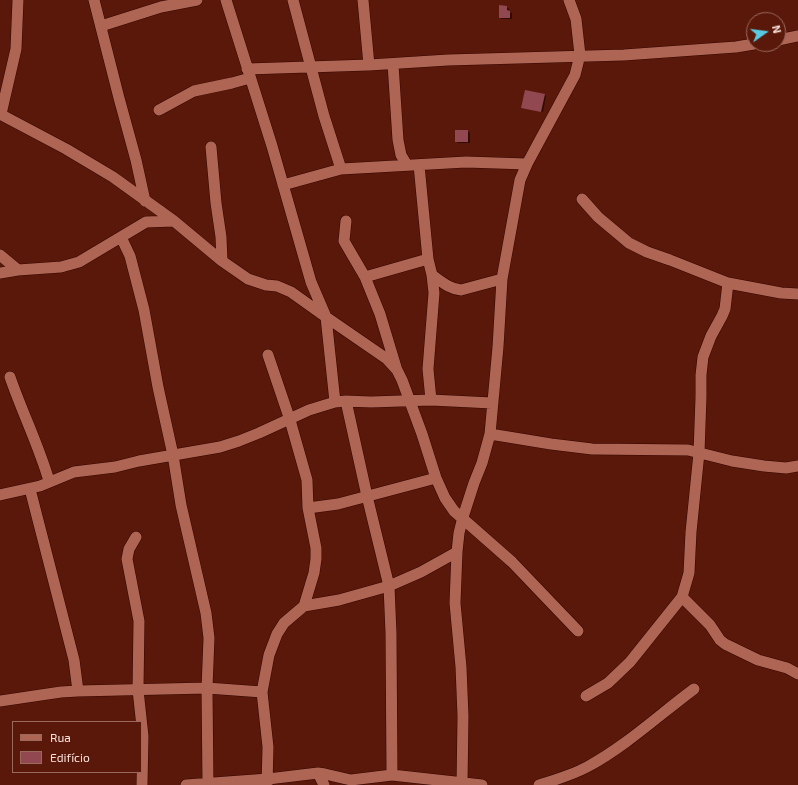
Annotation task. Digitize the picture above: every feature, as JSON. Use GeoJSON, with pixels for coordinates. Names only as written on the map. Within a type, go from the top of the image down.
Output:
{"type":"FeatureCollection","features":[{"type":"Feature","properties":{"kind":"street"},"geometry":{"type":"LineString","coordinates":[[18,0],[16,49],[0,114],[66,149],[107,173],[174,221],[222,261],[248,279],[266,285],[277,286],[291,292],[387,359],[397,370]]}},
{"type":"Feature","properties":{"kind":"street"},"geometry":{"type":"LineString","coordinates":[[94,0],[118,98],[147,203],[146,222]]}},
{"type":"Feature","properties":{"kind":"street"},"geometry":{"type":"LineString","coordinates":[[101,26],[160,3],[197,0]]}},
{"type":"Feature","properties":{"kind":"street"},"geometry":{"type":"LineString","coordinates":[[226,0],[272,146],[311,282],[326,317],[341,402],[367,496],[389,586],[391,632],[392,775]]}},
{"type":"Feature","properties":{"kind":"street"},"geometry":{"type":"LineString","coordinates":[[293,0],[324,116],[341,169]]}},
{"type":"Feature","properties":{"kind":"street"},"geometry":{"type":"LineString","coordinates":[[363,0],[369,65]]}},
{"type":"Feature","properties":{"kind":"street"},"geometry":{"type":"LineString","coordinates":[[462,784],[462,688],[455,603],[457,552],[463,517],[474,482],[482,463],[490,434],[498,347],[502,279],[520,180],[527,164],[575,75],[580,55],[576,19],[569,0]]}},
{"type":"Feature","properties":{"kind":"street"},"geometry":{"type":"LineString","coordinates":[[786,38],[798,36]]}},
{"type":"Feature","properties":{"kind":"street"},"geometry":{"type":"LineString","coordinates":[[160,110],[194,92],[232,83],[249,73],[311,67],[448,60],[580,55],[624,55],[746,45]]}},
{"type":"Feature","properties":{"kind":"street"},"geometry":{"type":"LineString","coordinates":[[393,64],[401,155],[407,165]]}},
{"type":"Feature","properties":{"kind":"street"},"geometry":{"type":"LineString","coordinates":[[211,147],[216,203],[221,237],[222,261]]}},
{"type":"Feature","properties":{"kind":"street"},"geometry":{"type":"LineString","coordinates":[[395,166],[401,155]]}},
{"type":"Feature","properties":{"kind":"street"},"geometry":{"type":"LineString","coordinates":[[283,185],[341,169],[466,162],[527,164]]}},
{"type":"Feature","properties":{"kind":"street"},"geometry":{"type":"LineString","coordinates":[[419,165],[428,259],[434,293],[428,352],[431,400]]}},
{"type":"Feature","properties":{"kind":"street"},"geometry":{"type":"LineString","coordinates":[[582,199],[598,217],[629,244],[647,252],[728,283],[780,293],[798,294]]}},
{"type":"Feature","properties":{"kind":"street"},"geometry":{"type":"LineString","coordinates":[[0,273],[18,270],[61,267],[79,262],[146,222],[174,221]]}},
{"type":"Feature","properties":{"kind":"street"},"geometry":{"type":"LineString","coordinates":[[346,221],[344,241],[365,276],[380,314],[397,370],[422,434],[436,478],[445,498],[454,510],[512,562],[578,632]]}},
{"type":"Feature","properties":{"kind":"street"},"geometry":{"type":"LineString","coordinates":[[121,237],[130,256],[144,310],[186,527],[206,613],[208,638],[208,784]]}},
{"type":"Feature","properties":{"kind":"street"},"geometry":{"type":"LineString","coordinates":[[0,255],[18,270]]}},
{"type":"Feature","properties":{"kind":"street"},"geometry":{"type":"LineString","coordinates":[[365,276],[428,259]]}},
{"type":"Feature","properties":{"kind":"street"},"geometry":{"type":"LineString","coordinates":[[432,275],[451,289],[456,290],[502,279]]}},
{"type":"Feature","properties":{"kind":"street"},"geometry":{"type":"LineString","coordinates":[[586,696],[608,682],[630,662],[682,598],[689,573],[691,532],[699,453],[702,397],[701,375],[703,357],[711,336],[725,309],[728,283]]}},
{"type":"Feature","properties":{"kind":"street"},"geometry":{"type":"LineString","coordinates":[[268,355],[290,420],[307,480],[308,508],[316,548],[316,559],[314,573],[304,606]]}},
{"type":"Feature","properties":{"kind":"street"},"geometry":{"type":"LineString","coordinates":[[10,377],[20,406],[41,454],[49,481]]}},
{"type":"Feature","properties":{"kind":"street"},"geometry":{"type":"LineString","coordinates":[[0,495],[30,488],[74,472],[115,467],[239,441],[323,405],[341,402],[409,400],[492,403]]}},
{"type":"Feature","properties":{"kind":"street"},"geometry":{"type":"LineString","coordinates":[[490,434],[592,449],[675,449],[764,466],[786,468],[798,466]]}},
{"type":"Feature","properties":{"kind":"street"},"geometry":{"type":"LineString","coordinates":[[308,508],[338,504],[436,478]]}},
{"type":"Feature","properties":{"kind":"street"},"geometry":{"type":"LineString","coordinates":[[30,488],[74,660],[78,691]]}},
{"type":"Feature","properties":{"kind":"street"},"geometry":{"type":"LineString","coordinates":[[136,537],[129,549],[127,559],[139,622],[138,690],[141,721]]}},
{"type":"Feature","properties":{"kind":"street"},"geometry":{"type":"LineString","coordinates":[[268,782],[268,747],[262,692],[269,656],[277,634],[284,623],[304,606],[339,600],[389,586],[421,572],[457,552]]}},
{"type":"Feature","properties":{"kind":"street"},"geometry":{"type":"LineString","coordinates":[[682,598],[710,625],[720,640],[725,644],[734,647],[758,660],[787,668],[798,674]]}},
{"type":"Feature","properties":{"kind":"street"},"geometry":{"type":"LineString","coordinates":[[0,701],[78,691],[207,688],[262,692]]}},
{"type":"Feature","properties":{"kind":"street"},"geometry":{"type":"LineString","coordinates":[[539,785],[587,767],[621,745],[694,689]]}},
{"type":"Feature","properties":{"kind":"street"},"geometry":{"type":"LineString","coordinates":[[142,727],[142,785]]}},
{"type":"Feature","properties":{"kind":"street"},"geometry":{"type":"LineString","coordinates":[[186,785],[268,782],[318,773],[351,780],[392,775],[462,784],[482,785]]}},
{"type":"Feature","properties":{"kind":"street"},"geometry":{"type":"LineString","coordinates":[[318,773],[324,785]]}},
{"type":"Feature","properties":{"kind":"building"},"geometry":{"type":"Polygon","coordinates":[[[499,5],[507,6],[507,10],[510,11],[510,18],[499,18],[499,5]]]}},
{"type":"Feature","properties":{"kind":"building"},"geometry":{"type":"Polygon","coordinates":[[[525,90],[545,94],[541,112],[521,108],[525,90]]]}},
{"type":"Feature","properties":{"kind":"building"},"geometry":{"type":"Polygon","coordinates":[[[455,130],[468,130],[468,142],[455,142],[455,130]]]}}]}
